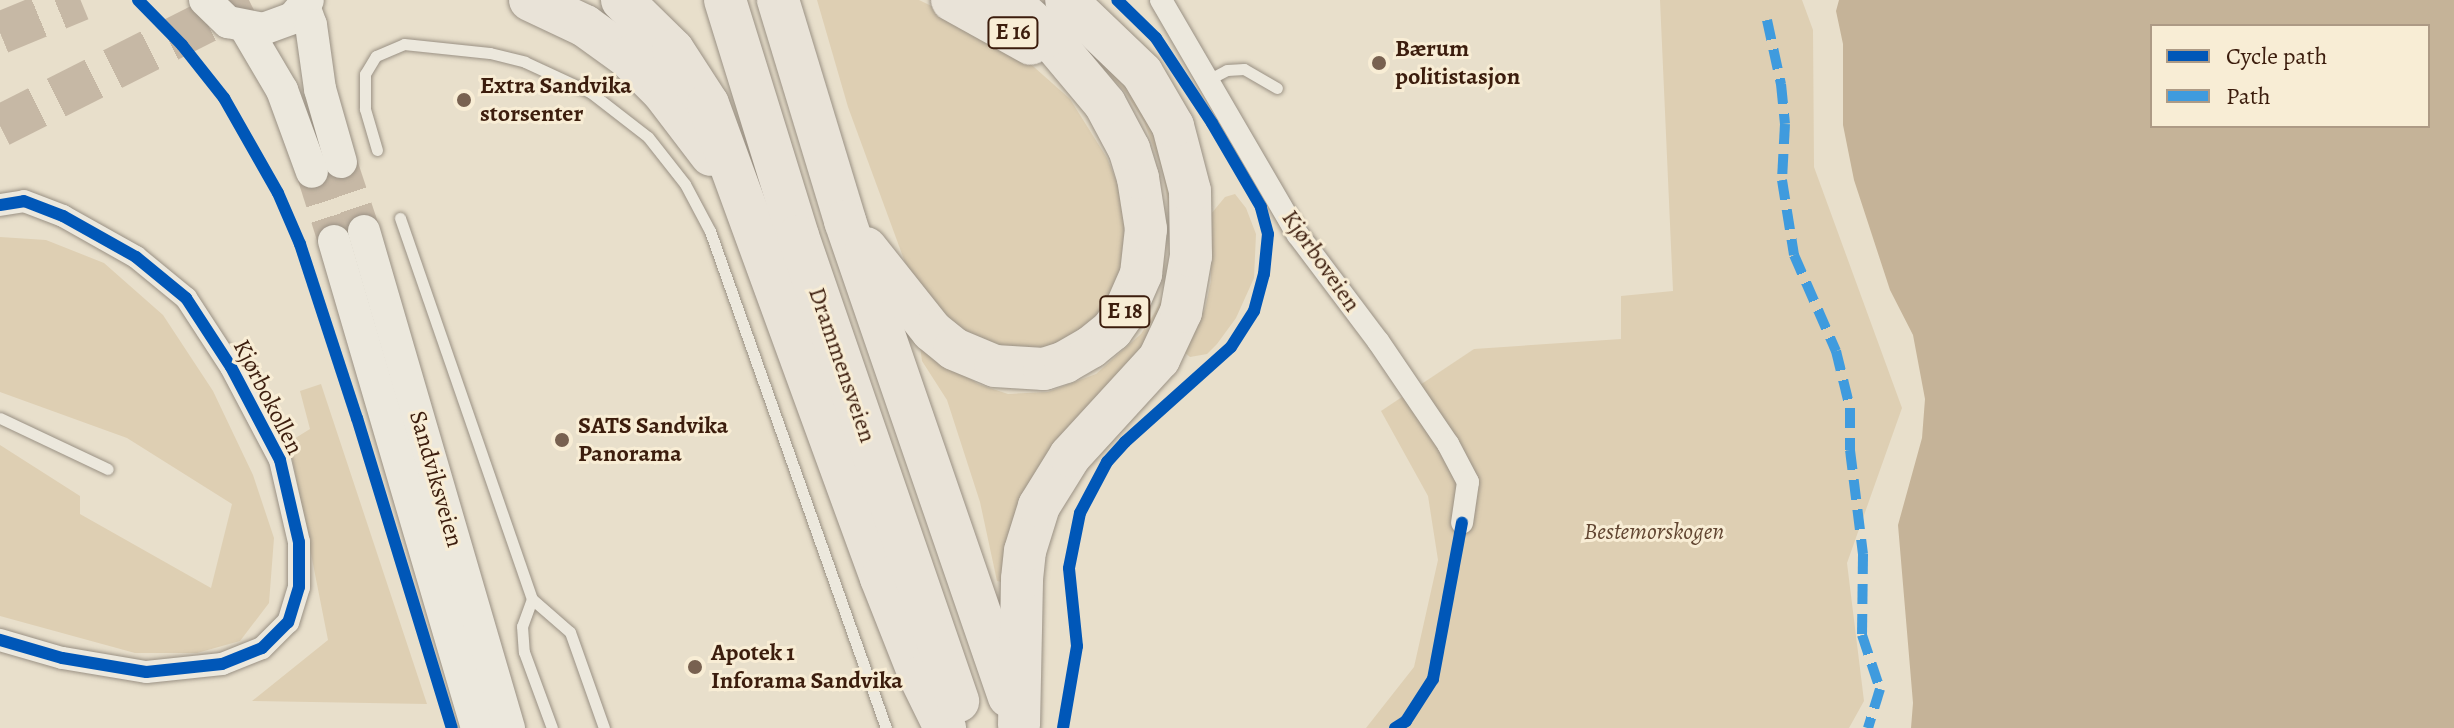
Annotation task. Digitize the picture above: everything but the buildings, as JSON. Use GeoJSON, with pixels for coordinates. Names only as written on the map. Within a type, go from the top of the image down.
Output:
{"type":"FeatureCollection","features":[{"type":"Feature","properties":{"kind":"highway"},"geometry":{"type":"LineString","coordinates":[[530,0],[585,26],[638,66],[683,117],[738,192]]}},
{"type":"Feature","properties":{"kind":"highway"},"geometry":{"type":"LineString","coordinates":[[622,0],[654,28],[689,71],[708,104],[881,578],[920,677],[945,728]]}},
{"type":"Feature","properties":{"kind":"highway","name":"Drammensveien"},"geometry":{"type":"LineString","coordinates":[[725,0],[802,250],[966,728]]}},
{"type":"Feature","properties":{"kind":"highway","name":"E 16"},"geometry":{"type":"LineString","coordinates":[[952,0],[1073,68]]}},
{"type":"Feature","properties":{"kind":"highway","name":"E 18"},"geometry":{"type":"LineString","coordinates":[[845,221],[932,331],[962,354],[995,366],[1044,369],[1091,347],[1112,330],[1134,294],[1145,255],[1146,229],[1138,178],[1129,149],[1105,104],[1048,36],[1008,0]]}},
{"type":"Feature","properties":{"kind":"highway","name":"E 18"},"geometry":{"type":"LineString","coordinates":[[1020,726],[1005,629],[1039,506],[1070,456],[1159,359],[1181,312],[1191,256],[1190,191],[1173,126],[1142,73],[1066,0]]}},
{"type":"Feature","properties":{"kind":"highway","name":"Drammensveien"},"geometry":{"type":"LineString","coordinates":[[779,4],[845,221],[1005,629]]}},
{"type":"Feature","properties":{"kind":"main road"},"geometry":{"type":"LineString","coordinates":[[205,0],[220,17],[246,29],[279,26],[306,3],[320,89],[327,167],[246,29]]}},
{"type":"Feature","properties":{"kind":"main road","name":"Sandviksveien"},"geometry":{"type":"LineString","coordinates":[[364,231],[509,728]]}},
{"type":"Feature","properties":{"kind":"main road","name":"Sandviksveien"},"geometry":{"type":"LineString","coordinates":[[334,241],[477,728]]}},
{"type":"Feature","properties":{"kind":"street","name":"Kjørboveien"},"geometry":{"type":"LineString","coordinates":[[1161,0],[1298,235],[1378,341],[1448,444],[1468,482],[1462,523]]}},
{"type":"Feature","properties":{"kind":"street","name":"Kjørbokollen"},"geometry":{"type":"LineString","coordinates":[[0,205],[24,201],[63,216],[136,257],[186,298],[231,367],[280,460],[299,542],[299,587],[288,622],[262,648],[222,664],[146,672],[62,658],[0,640]]}},
{"type":"Feature","properties":{"kind":"lane"},"geometry":{"type":"LineString","coordinates":[[377,150],[365,109],[365,74],[376,56],[404,44],[490,53],[525,62],[590,92],[648,137],[685,184],[710,231],[886,728]]}},
{"type":"Feature","properties":{"kind":"lane"},"geometry":{"type":"LineString","coordinates":[[1208,80],[1227,70],[1244,69],[1277,88]]}},
{"type":"Feature","properties":{"kind":"lane"},"geometry":{"type":"LineString","coordinates":[[400,218],[532,599],[570,632],[604,728]]}},
{"type":"Feature","properties":{"kind":"lane"},"geometry":{"type":"LineString","coordinates":[[0,418],[108,469]]}},
{"type":"Feature","properties":{"kind":"lane"},"geometry":{"type":"LineString","coordinates":[[532,599],[522,626],[524,652],[552,728]]}},
{"type":"Feature","properties":{"kind":"green space"},"geometry":{"type":"Polygon","coordinates":[[[817,0],[919,0],[1006,42],[1070,99],[1107,158],[1120,190],[1125,225],[1119,281],[1095,321],[1076,337],[1019,355],[959,333],[906,265],[848,107],[817,0]]]}},
{"type":"Feature","properties":{"kind":"green space","name":"Bestemorskogen"},"geometry":{"type":"Polygon","coordinates":[[[1660,0],[1802,0],[1813,30],[1814,167],[1902,408],[1847,563],[1864,701],[1849,728],[1366,728],[1414,667],[1438,560],[1428,496],[1381,411],[1474,349],[1621,339],[1621,296],[1673,291],[1660,0]]]}},
{"type":"Feature","properties":{"kind":"green space"},"geometry":{"type":"Polygon","coordinates":[[[1090,44],[1139,96],[1168,152],[1181,233],[1178,270],[1172,301],[1146,351],[1038,471],[1010,535],[1002,582],[997,581],[980,502],[947,400],[922,361],[920,346],[978,384],[1008,394],[1048,392],[1096,374],[1141,334],[1154,314],[1165,292],[1173,234],[1163,172],[1144,122],[1126,93],[1087,51],[1086,46],[1090,44]]]}},
{"type":"Feature","properties":{"kind":"green space"},"geometry":{"type":"Polygon","coordinates":[[[1235,194],[1246,208],[1256,234],[1254,278],[1236,318],[1217,344],[1207,354],[1190,357],[1183,351],[1205,309],[1211,281],[1211,214],[1225,197],[1235,194]]]}},
{"type":"Feature","properties":{"kind":"green space"},"geometry":{"type":"Polygon","coordinates":[[[0,237],[46,240],[104,263],[163,315],[213,391],[253,475],[274,538],[269,603],[240,641],[197,653],[135,653],[0,616],[0,445],[80,496],[80,514],[211,588],[232,504],[127,438],[0,392],[0,237]]]}},
{"type":"Feature","properties":{"kind":"green space"},"geometry":{"type":"Polygon","coordinates":[[[321,384],[427,704],[252,701],[328,640],[289,442],[310,429],[300,391],[321,384]]]}},
{"type":"Feature","properties":{"kind":"shaded area"},"geometry":{"type":"Polygon","coordinates":[[[1839,0],[2454,0],[2454,728],[1911,728],[1913,703],[1898,525],[1922,438],[1925,399],[1913,335],[1890,290],[1854,180],[1843,125],[1843,44],[1836,11],[1839,0]]]}},
{"type":"Feature","properties":{"kind":"tunnel"},"geometry":{"type":"LineString","coordinates":[[0,33],[80,0]]}},
{"type":"Feature","properties":{"kind":"tunnel"},"geometry":{"type":"LineString","coordinates":[[0,126],[249,0]]}},
{"type":"Feature","properties":{"kind":"tunnel"},"geometry":{"type":"LineString","coordinates":[[341,162],[364,231]]}},
{"type":"Feature","properties":{"kind":"tunnel"},"geometry":{"type":"LineString","coordinates":[[312,172],[334,241]]}},
{"type":"Feature","properties":{"kind":"marked path"},"geometry":{"type":"LineString","coordinates":[[1767,20],[1781,84],[1785,124],[1782,180],[1794,255],[1836,351],[1850,408],[1850,450],[1863,554],[1862,635],[1880,689],[1868,728]]}},
{"type":"Feature","properties":{"kind":"cycle path"},"geometry":{"type":"LineString","coordinates":[[138,0],[182,45],[224,98],[278,193],[300,244],[452,728]]}},
{"type":"Feature","properties":{"kind":"cycle path"},"geometry":{"type":"LineString","coordinates":[[1063,728],[1077,646],[1069,568],[1080,513],[1107,462],[1125,442],[1231,347],[1254,311],[1264,274],[1268,234],[1261,207],[1212,123],[1156,38],[1117,0]]}},
{"type":"Feature","properties":{"kind":"cycle path"},"geometry":{"type":"LineString","coordinates":[[0,205],[24,201],[63,216],[136,257],[186,298],[231,367],[280,460],[299,542],[299,587],[288,622],[262,648],[222,664],[146,672],[62,658],[0,640]]}},
{"type":"Feature","properties":{"kind":"cycle path"},"geometry":{"type":"LineString","coordinates":[[1395,728],[1406,721],[1433,679],[1462,523]]}},
{"type":"Feature","properties":{"kind":"place","name":"Bærum politistasjon"},"geometry":{"type":"Point","coordinates":[1379,63]}},
{"type":"Feature","properties":{"kind":"place","name":"Extra Sandvika storsenter"},"geometry":{"type":"Point","coordinates":[464,100]}},
{"type":"Feature","properties":{"kind":"place","name":"SATS Sandvika Panorama"},"geometry":{"type":"Point","coordinates":[562,440]}},
{"type":"Feature","properties":{"kind":"place","name":"Apotek 1 Inforama Sandvika"},"geometry":{"type":"Point","coordinates":[695,667]}}]}
